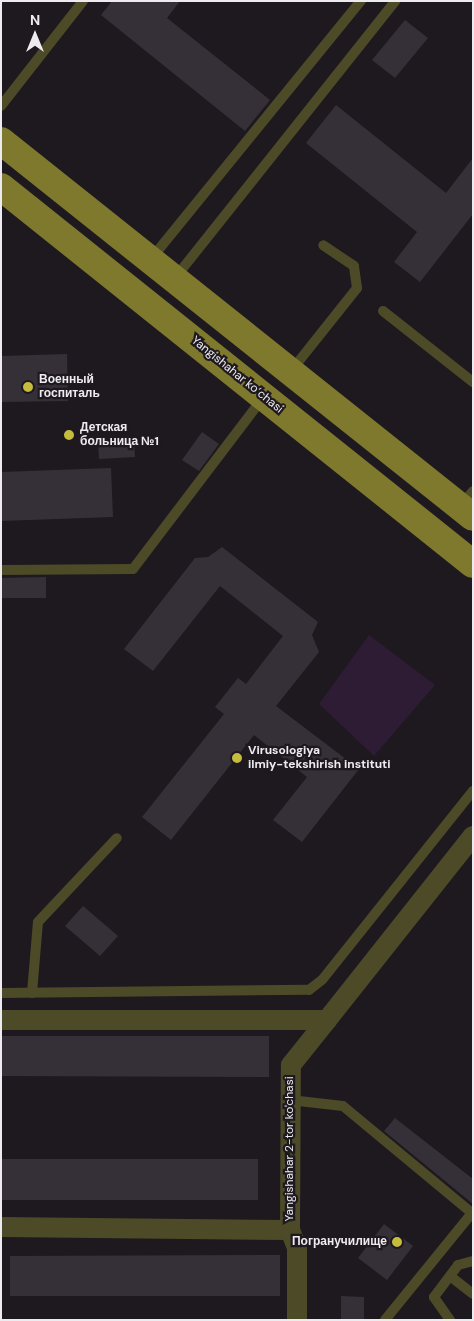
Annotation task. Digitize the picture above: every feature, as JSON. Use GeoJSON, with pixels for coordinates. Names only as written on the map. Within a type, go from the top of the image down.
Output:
{"type":"FeatureCollection","features":[{"type":"Feature","properties":{"kind":"main road"},"geometry":{"type":"LineString","coordinates":[[1,141],[291,372],[468,505]]}},
{"type":"Feature","properties":{"kind":"main road","name":"Yangishahar ko‘chasi"},"geometry":{"type":"LineString","coordinates":[[1,187],[473,564]]}},
{"type":"Feature","properties":{"kind":"main road"},"geometry":{"type":"LineString","coordinates":[[229,369],[234,348],[252,341]]}},
{"type":"Feature","properties":{"kind":"street","name":"Yangishahar 2-tor ko'chasi"},"geometry":{"type":"LineString","coordinates":[[297,1320],[297,1248],[290,1230],[291,1065],[473,836]]}},
{"type":"Feature","properties":{"kind":"street"},"geometry":{"type":"LineString","coordinates":[[1,1020],[326,1020]]}},
{"type":"Feature","properties":{"kind":"street"},"geometry":{"type":"LineString","coordinates":[[1,1227],[290,1230]]}},
{"type":"Feature","properties":{"kind":"lane"},"geometry":{"type":"LineString","coordinates":[[1,106],[84,1]]}},
{"type":"Feature","properties":{"kind":"lane"},"geometry":{"type":"LineString","coordinates":[[150,259],[360,1]]}},
{"type":"Feature","properties":{"kind":"lane"},"geometry":{"type":"LineString","coordinates":[[175,279],[395,1]]}},
{"type":"Feature","properties":{"kind":"lane"},"geometry":{"type":"LineString","coordinates":[[291,372],[357,288],[354,266],[323,245]]}},
{"type":"Feature","properties":{"kind":"lane"},"geometry":{"type":"LineString","coordinates":[[383,311],[473,382]]}},
{"type":"Feature","properties":{"kind":"lane"},"geometry":{"type":"LineString","coordinates":[[1,570],[133,569],[264,397]]}},
{"type":"Feature","properties":{"kind":"lane"},"geometry":{"type":"LineString","coordinates":[[1,993],[309,990],[322,980],[473,791]]}},
{"type":"Feature","properties":{"kind":"lane"},"geometry":{"type":"LineString","coordinates":[[32,993],[38,922],[117,838]]}},
{"type":"Feature","properties":{"kind":"lane"},"geometry":{"type":"LineString","coordinates":[[290,1100],[343,1106],[473,1214],[385,1320]]}},
{"type":"Feature","properties":{"kind":"lane"},"geometry":{"type":"LineString","coordinates":[[450,1320],[434,1298],[458,1265],[473,1261]]}},
{"type":"Feature","properties":{"kind":"lane"},"geometry":{"type":"LineString","coordinates":[[450,1276],[473,1294]]}},
{"type":"Feature","properties":{"kind":"shaded area"},"geometry":{"type":"Polygon","coordinates":[[[369,635],[435,685],[374,756],[319,704],[369,635]]]}},
{"type":"Feature","properties":{"kind":"building"},"geometry":{"type":"Polygon","coordinates":[[[112,1],[180,1],[167,18],[270,100],[245,131],[101,15],[112,1]]]}},
{"type":"Feature","properties":{"kind":"building"},"geometry":{"type":"Polygon","coordinates":[[[405,20],[428,38],[395,78],[372,60],[405,20]]]}},
{"type":"Feature","properties":{"kind":"building"},"geometry":{"type":"Polygon","coordinates":[[[336,105],[446,193],[473,158],[473,214],[420,282],[394,262],[417,232],[306,143],[336,105]]]}},
{"type":"Feature","properties":{"kind":"building"},"geometry":{"type":"Polygon","coordinates":[[[67,354],[68,401],[1,402],[1,356],[67,354]]]}},
{"type":"Feature","properties":{"kind":"building"},"geometry":{"type":"Polygon","coordinates":[[[202,432],[219,444],[199,471],[182,460],[202,432]]]}},
{"type":"Feature","properties":{"kind":"building"},"geometry":{"type":"Polygon","coordinates":[[[134,441],[135,457],[99,459],[98,443],[134,441]]]}},
{"type":"Feature","properties":{"kind":"building"},"geometry":{"type":"Polygon","coordinates":[[[111,468],[113,517],[1,521],[1,472],[111,468]]]}},
{"type":"Feature","properties":{"kind":"building"},"geometry":{"type":"Polygon","coordinates":[[[222,547],[318,622],[312,635],[319,652],[276,706],[359,769],[302,842],[273,820],[307,777],[254,735],[171,840],[142,817],[224,714],[215,707],[238,678],[246,684],[283,636],[220,586],[153,671],[124,649],[195,558],[208,557],[222,547]]]}},
{"type":"Feature","properties":{"kind":"building"},"geometry":{"type":"Polygon","coordinates":[[[46,577],[46,598],[1,598],[1,578],[46,577]]]}},
{"type":"Feature","properties":{"kind":"building"},"geometry":{"type":"Polygon","coordinates":[[[83,906],[118,936],[100,956],[65,926],[83,906]]]}},
{"type":"Feature","properties":{"kind":"building"},"geometry":{"type":"Polygon","coordinates":[[[1,1036],[269,1036],[269,1077],[1,1076],[1,1036]]]}},
{"type":"Feature","properties":{"kind":"building"},"geometry":{"type":"Polygon","coordinates":[[[395,1118],[473,1179],[473,1204],[384,1131],[395,1118]]]}},
{"type":"Feature","properties":{"kind":"building"},"geometry":{"type":"Polygon","coordinates":[[[1,1159],[258,1159],[258,1200],[1,1200],[1,1159]]]}},
{"type":"Feature","properties":{"kind":"building"},"geometry":{"type":"Polygon","coordinates":[[[384,1224],[413,1246],[387,1280],[358,1258],[384,1224]]]}},
{"type":"Feature","properties":{"kind":"building"},"geometry":{"type":"Polygon","coordinates":[[[280,1255],[280,1296],[10,1296],[10,1256],[280,1255]]]}},
{"type":"Feature","properties":{"kind":"building"},"geometry":{"type":"Polygon","coordinates":[[[341,1296],[364,1297],[364,1320],[341,1320],[341,1296]]]}},
{"type":"Feature","properties":{"kind":"place","name":"Военный госпиталь"},"geometry":{"type":"Point","coordinates":[28,387]}},
{"type":"Feature","properties":{"kind":"place","name":"Детская больница №1"},"geometry":{"type":"Point","coordinates":[69,435]}},
{"type":"Feature","properties":{"kind":"place","name":"Virusologiya ilmiy-tekshirish instituti"},"geometry":{"type":"Point","coordinates":[237,758]}},
{"type":"Feature","properties":{"kind":"place","name":"Погранучилище"},"geometry":{"type":"Point","coordinates":[397,1242]}}]}
